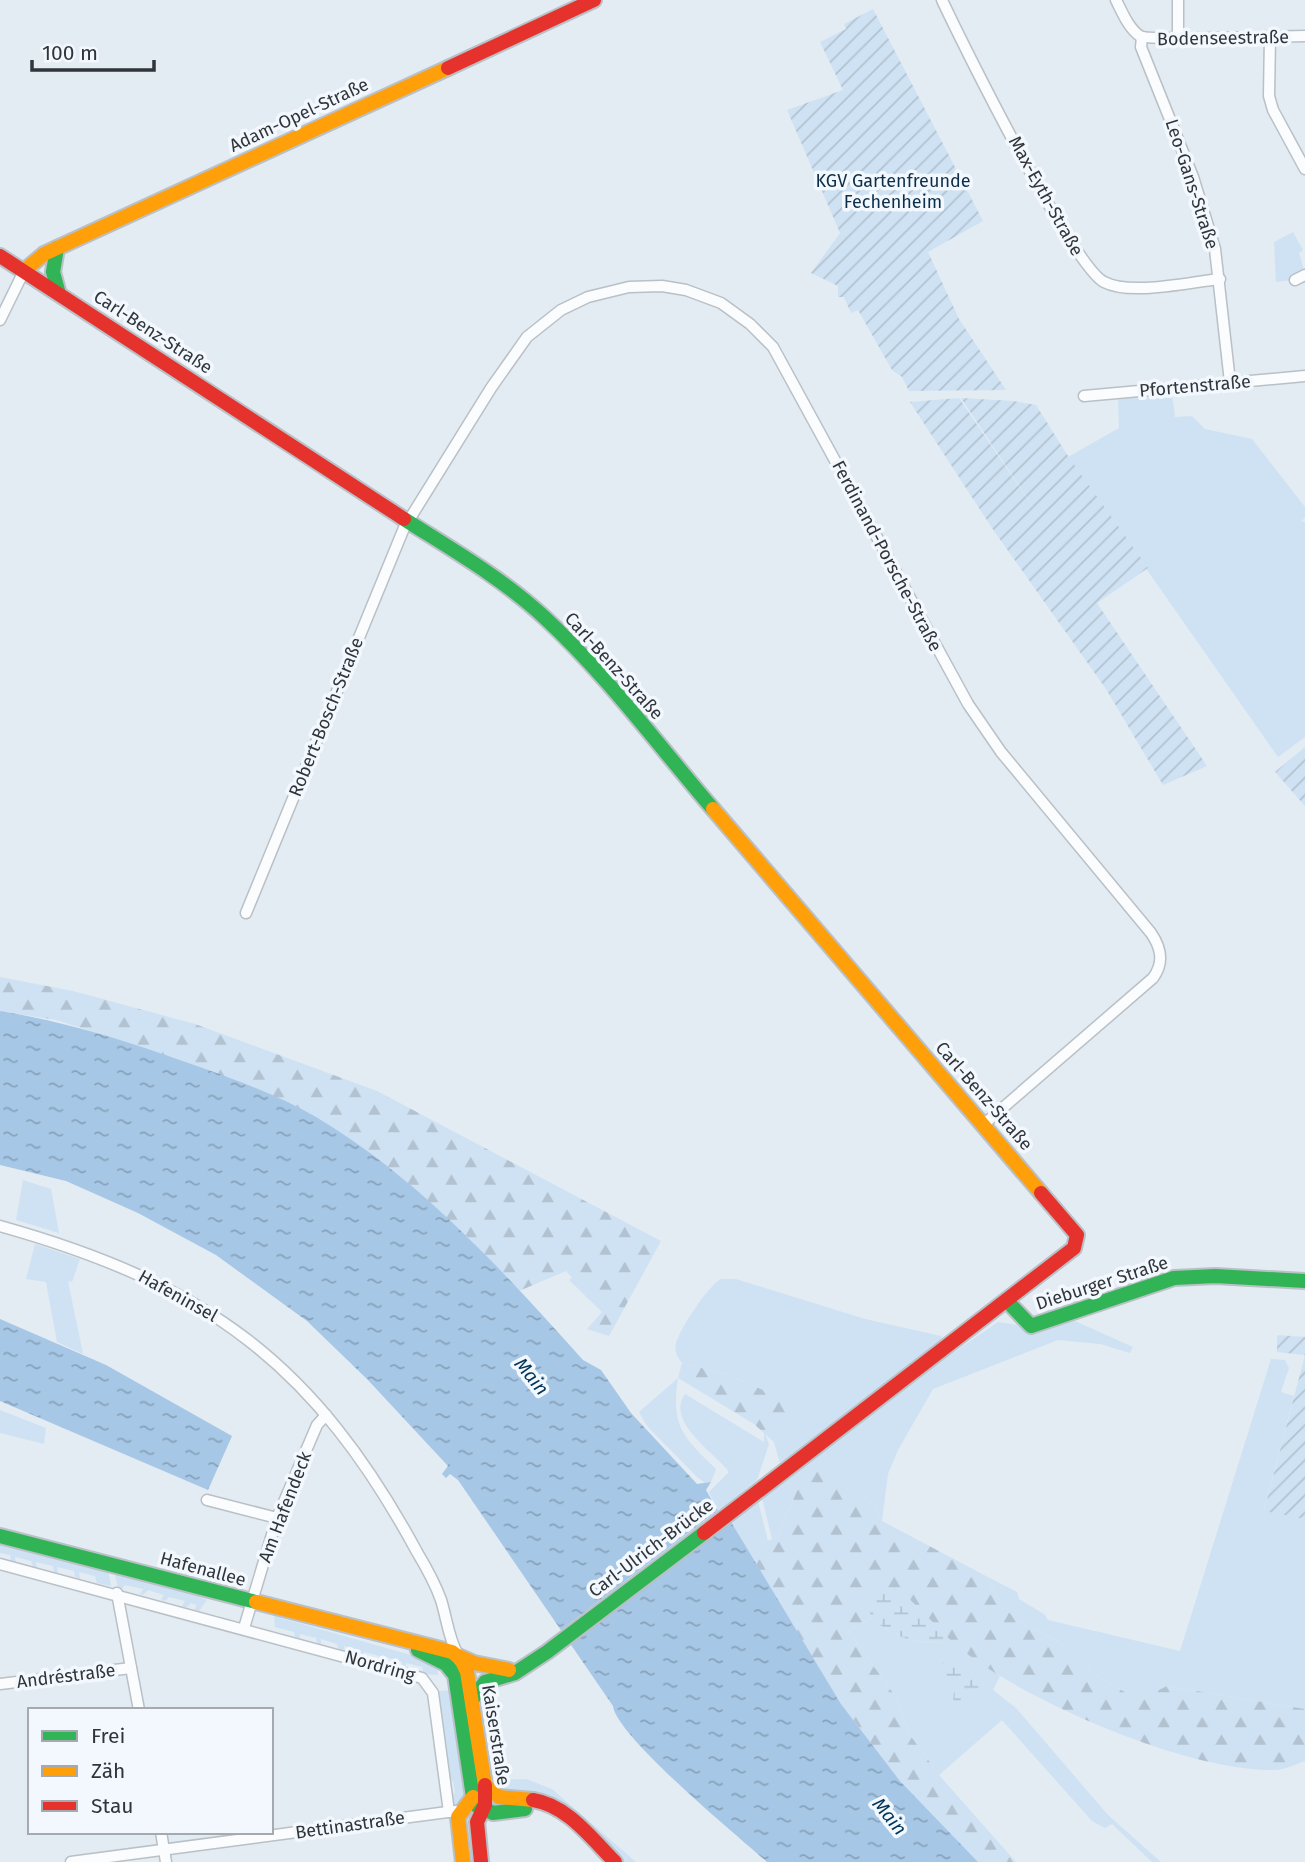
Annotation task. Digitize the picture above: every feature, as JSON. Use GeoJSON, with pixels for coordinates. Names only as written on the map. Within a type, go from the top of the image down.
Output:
{"type":"FeatureCollection","features":[{"type":"Feature","properties":{"kind":"main road","name":"Adam-Opel-Straße"},"geometry":{"type":"LineString","coordinates":[[24,271],[33,261],[57,248],[594,0]]}},
{"type":"Feature","properties":{"kind":"main road"},"geometry":{"type":"LineString","coordinates":[[57,248],[53,272],[59,294]]}},
{"type":"Feature","properties":{"kind":"main road","name":"Carl-Benz-Straße"},"geometry":{"type":"LineString","coordinates":[[0,256],[495,578],[562,634],[1074,1229],[1078,1238]]}},
{"type":"Feature","properties":{"kind":"main road","name":"Carl-Ulrich-Brücke"},"geometry":{"type":"LineString","coordinates":[[547,1652],[1007,1301],[1074,1248],[1078,1238]]}},
{"type":"Feature","properties":{"kind":"main road","name":"Dieburger Straße"},"geometry":{"type":"LineString","coordinates":[[1007,1301],[1031,1326],[1139,1288],[1182,1277],[1305,1281]]}},
{"type":"Feature","properties":{"kind":"main road","name":"Hafenallee"},"geometry":{"type":"LineString","coordinates":[[0,1536],[397,1640],[433,1646],[465,1671],[498,1676]]}},
{"type":"Feature","properties":{"kind":"main road","name":"Hafenallee"},"geometry":{"type":"LineString","coordinates":[[397,1640],[452,1660]]}},
{"type":"Feature","properties":{"kind":"main road","name":"Kaiserstraße"},"geometry":{"type":"LineString","coordinates":[[465,1671],[520,1670],[547,1652]]}},
{"type":"Feature","properties":{"kind":"main road","name":"Kaiserstraße"},"geometry":{"type":"LineString","coordinates":[[452,1660],[465,1671],[485,1785],[472,1809],[458,1820],[463,1862]]}},
{"type":"Feature","properties":{"kind":"main road"},"geometry":{"type":"LineString","coordinates":[[472,1700],[480,1686],[498,1676],[520,1670]]}},
{"type":"Feature","properties":{"kind":"main road","name":"Kaiserstraße"},"geometry":{"type":"LineString","coordinates":[[465,1671],[472,1809],[481,1862]]}},
{"type":"Feature","properties":{"kind":"main road"},"geometry":{"type":"LineString","coordinates":[[485,1785],[496,1797],[512,1801]]}},
{"type":"Feature","properties":{"kind":"main road"},"geometry":{"type":"LineString","coordinates":[[472,1809],[512,1801],[539,1800],[552,1805],[615,1862]]}},
{"type":"Feature","properties":{"kind":"main road"},"geometry":{"type":"LineString","coordinates":[[472,1809],[537,1807],[562,1815]]}},
{"type":"Feature","properties":{"kind":"street","name":"Max-Eyth-Straße"},"geometry":{"type":"LineString","coordinates":[[942,0],[1016,143],[1080,257],[1093,274],[1106,284],[1128,288],[1220,279]]}},
{"type":"Feature","properties":{"kind":"street","name":"Leo-Gans-Straße"},"geometry":{"type":"LineString","coordinates":[[1116,0],[1129,23],[1142,37],[1141,47],[1170,116],[1207,219],[1220,279],[1230,382]]}},
{"type":"Feature","properties":{"kind":"street"},"geometry":{"type":"LineString","coordinates":[[1178,0],[1178,37]]}},
{"type":"Feature","properties":{"kind":"street"},"geometry":{"type":"LineString","coordinates":[[1270,36],[1269,96],[1273,110],[1305,169]]}},
{"type":"Feature","properties":{"kind":"street","name":"Bodenseestraße"},"geometry":{"type":"LineString","coordinates":[[1142,37],[1155,40],[1178,37],[1305,36]]}},
{"type":"Feature","properties":{"kind":"street"},"geometry":{"type":"LineString","coordinates":[[0,320],[24,271]]}},
{"type":"Feature","properties":{"kind":"street","name":"Ferdinand-Porsche-Straße"},"geometry":{"type":"LineString","coordinates":[[408,521],[517,349],[537,327],[574,303],[629,287],[687,290],[721,303],[764,338],[789,373],[968,705],[1001,752],[1151,933],[1160,950],[1160,966],[1153,978],[983,1125]]}},
{"type":"Feature","properties":{"kind":"street","name":"Pfortenstraße"},"geometry":{"type":"LineString","coordinates":[[1084,396],[1305,376]]}},
{"type":"Feature","properties":{"kind":"street","name":"Robert-Bosch-Straße"},"geometry":{"type":"LineString","coordinates":[[246,913],[408,521]]}},
{"type":"Feature","properties":{"kind":"street","name":"Hafeninsel"},"geometry":{"type":"LineString","coordinates":[[0,1226],[97,1255],[205,1309],[272,1356],[326,1415],[379,1485],[418,1552],[440,1599],[452,1660]]}},
{"type":"Feature","properties":{"kind":"street","name":"Am Hafendeck"},"geometry":{"type":"LineString","coordinates":[[252,1603],[277,1518],[317,1425],[326,1415]]}},
{"type":"Feature","properties":{"kind":"street"},"geometry":{"type":"LineString","coordinates":[[207,1500],[277,1518]]}},
{"type":"Feature","properties":{"kind":"street","name":"Nordring"},"geometry":{"type":"LineString","coordinates":[[0,1564],[117,1593],[422,1678],[433,1693],[446,1795],[472,1809]]}},
{"type":"Feature","properties":{"kind":"street"},"geometry":{"type":"LineString","coordinates":[[117,1593],[139,1708]]}},
{"type":"Feature","properties":{"kind":"street"},"geometry":{"type":"LineString","coordinates":[[244,1628],[252,1603]]}},
{"type":"Feature","properties":{"kind":"street"},"geometry":{"type":"LineString","coordinates":[[433,1646],[447,1632]]}},
{"type":"Feature","properties":{"kind":"street","name":"Andréstraße"},"geometry":{"type":"LineString","coordinates":[[0,1685],[131,1668]]}},
{"type":"Feature","properties":{"kind":"street","name":"Bettinastraße"},"geometry":{"type":"LineString","coordinates":[[73,1862],[472,1809]]}},
{"type":"Feature","properties":{"kind":"street"},"geometry":{"type":"LineString","coordinates":[[160,1834],[166,1862]]}},
{"type":"Feature","properties":{"kind":"green space","name":"KGV Gartenfreunde Fechenheim"},"geometry":{"type":"Polygon","coordinates":[[[873,9],[983,221],[928,252],[959,319],[1006,390],[909,391],[902,377],[892,370],[858,310],[851,313],[844,297],[838,297],[838,286],[811,273],[840,233],[787,110],[843,90],[820,42],[846,29],[844,24],[873,9]]]}},
{"type":"Feature","properties":{"kind":"green space"},"geometry":{"type":"Polygon","coordinates":[[[1293,232],[1303,250],[1299,253],[1305,273],[1292,280],[1276,282],[1274,242],[1293,232]]]}},
{"type":"Feature","properties":{"kind":"green space"},"geometry":{"type":"Polygon","coordinates":[[[1172,394],[1175,417],[1192,416],[1205,429],[1252,439],[1305,507],[1305,518],[1301,521],[1305,522],[1305,737],[1278,757],[1068,457],[1119,428],[1118,399],[1172,394]]]}},
{"type":"Feature","properties":{"kind":"green space"},"geometry":{"type":"Polygon","coordinates":[[[959,398],[1041,519],[961,398],[1036,405],[1068,456],[1148,568],[1097,603],[1207,766],[1163,785],[1106,689],[994,531],[910,402],[959,398]]]}},
{"type":"Feature","properties":{"kind":"green space"},"geometry":{"type":"Polygon","coordinates":[[[1305,747],[1305,806],[1275,772],[1305,747]]]}},
{"type":"Feature","properties":{"kind":"green space"},"geometry":{"type":"Polygon","coordinates":[[[0,977],[73,991],[195,1024],[377,1091],[661,1241],[609,1336],[587,1329],[602,1312],[569,1280],[572,1278],[566,1271],[519,1291],[468,1237],[160,1053],[56,1020],[0,1011],[0,977]]]}},
{"type":"Feature","properties":{"kind":"green space"},"geometry":{"type":"Polygon","coordinates":[[[23,1180],[51,1189],[59,1233],[16,1220],[23,1180]]]}},
{"type":"Feature","properties":{"kind":"green space"},"geometry":{"type":"Polygon","coordinates":[[[35,1244],[80,1259],[72,1282],[68,1281],[83,1354],[57,1342],[46,1282],[26,1279],[35,1244]]]}},
{"type":"Feature","properties":{"kind":"green space"},"geometry":{"type":"Polygon","coordinates":[[[721,1279],[736,1279],[865,1319],[941,1336],[943,1341],[780,1463],[774,1442],[800,1407],[729,1375],[682,1363],[676,1354],[676,1343],[689,1318],[702,1298],[721,1279]]]}},
{"type":"Feature","properties":{"kind":"green space"},"geometry":{"type":"Polygon","coordinates":[[[1075,1321],[1133,1347],[1130,1353],[1100,1344],[1058,1340],[933,1389],[898,1450],[888,1474],[882,1521],[875,1505],[807,1464],[912,1381],[998,1322],[1017,1325],[1027,1333],[1075,1321]]]}},
{"type":"Feature","properties":{"kind":"green space"},"geometry":{"type":"Polygon","coordinates":[[[1277,1335],[1305,1337],[1305,1355],[1277,1352],[1277,1335]]]}},
{"type":"Feature","properties":{"kind":"green space"},"geometry":{"type":"Polygon","coordinates":[[[1305,1355],[1305,1519],[1264,1511],[1305,1355]]]}},
{"type":"Feature","properties":{"kind":"green space"},"geometry":{"type":"Polygon","coordinates":[[[1271,1359],[1285,1360],[1289,1368],[1281,1392],[1294,1396],[1264,1510],[1305,1519],[1305,1709],[1167,1686],[1144,1698],[1128,1694],[1093,1673],[1058,1641],[1016,1621],[996,1595],[986,1576],[1017,1592],[1019,1599],[1044,1614],[1048,1620],[1180,1651],[1271,1359]]]}},
{"type":"Feature","properties":{"kind":"green space"},"geometry":{"type":"Polygon","coordinates":[[[682,1363],[729,1375],[801,1407],[774,1442],[754,1424],[678,1378],[682,1363]]]}},
{"type":"Feature","properties":{"kind":"green space"},"geometry":{"type":"Polygon","coordinates":[[[678,1378],[678,1419],[687,1438],[716,1469],[711,1482],[705,1483],[696,1476],[647,1426],[639,1412],[678,1378]]]}},
{"type":"Feature","properties":{"kind":"green space"},"geometry":{"type":"Polygon","coordinates":[[[685,1394],[764,1442],[764,1432],[769,1444],[757,1480],[718,1511],[709,1492],[729,1472],[686,1426],[681,1415],[685,1394]]]}},
{"type":"Feature","properties":{"kind":"green space"},"geometry":{"type":"Polygon","coordinates":[[[0,1410],[46,1428],[44,1444],[0,1433],[0,1410]]]}},
{"type":"Feature","properties":{"kind":"green space"},"geometry":{"type":"Polygon","coordinates":[[[807,1464],[875,1505],[882,1521],[986,1576],[996,1595],[1016,1621],[1058,1641],[1093,1673],[1128,1694],[1144,1697],[1167,1686],[1305,1709],[1305,1761],[1279,1770],[1241,1768],[1162,1749],[1120,1734],[1079,1717],[1006,1680],[967,1654],[902,1592],[869,1603],[871,1618],[848,1631],[896,1697],[910,1735],[939,1775],[1016,1862],[978,1862],[900,1781],[841,1704],[747,1551],[778,1536],[799,1486],[785,1482],[807,1464]]]}},
{"type":"Feature","properties":{"kind":"green space"},"geometry":{"type":"Polygon","coordinates":[[[785,1482],[799,1486],[778,1536],[772,1539],[762,1498],[785,1482]]]}},
{"type":"Feature","properties":{"kind":"green space"},"geometry":{"type":"Polygon","coordinates":[[[758,1501],[768,1541],[747,1551],[731,1522],[758,1501]]]}},
{"type":"Feature","properties":{"kind":"green space"},"geometry":{"type":"Polygon","coordinates":[[[0,1542],[108,1569],[111,1586],[97,1583],[95,1576],[79,1572],[80,1579],[75,1577],[74,1571],[57,1567],[58,1574],[54,1572],[53,1566],[36,1562],[37,1568],[33,1567],[31,1561],[15,1557],[16,1563],[11,1562],[10,1555],[0,1553],[0,1542]]]}},
{"type":"Feature","properties":{"kind":"green space"},"geometry":{"type":"Polygon","coordinates":[[[114,1570],[178,1588],[207,1600],[199,1611],[194,1610],[197,1605],[191,1603],[186,1608],[182,1606],[185,1601],[169,1597],[165,1601],[161,1600],[164,1595],[148,1590],[143,1595],[140,1594],[143,1589],[125,1585],[122,1589],[118,1588],[114,1570]]]}},
{"type":"Feature","properties":{"kind":"green space"},"geometry":{"type":"Polygon","coordinates":[[[889,1588],[902,1592],[945,1634],[942,1642],[904,1638],[871,1618],[868,1603],[875,1592],[889,1588]]]}},
{"type":"Feature","properties":{"kind":"green space"},"geometry":{"type":"Polygon","coordinates":[[[274,1616],[418,1657],[437,1666],[438,1675],[424,1674],[422,1667],[406,1663],[406,1669],[402,1668],[402,1662],[385,1657],[385,1663],[381,1662],[379,1656],[364,1652],[364,1657],[358,1655],[356,1650],[344,1646],[345,1652],[339,1650],[337,1644],[321,1639],[321,1645],[317,1644],[316,1638],[300,1634],[300,1639],[295,1638],[294,1632],[275,1627],[274,1616]]]}},
{"type":"Feature","properties":{"kind":"green space"},"geometry":{"type":"Polygon","coordinates":[[[871,1618],[895,1634],[913,1641],[942,1642],[945,1634],[1000,1676],[993,1690],[1016,1708],[1108,1815],[1161,1862],[1152,1862],[1112,1824],[1105,1828],[1092,1821],[1002,1720],[939,1775],[910,1735],[896,1697],[848,1631],[871,1618]]]}},
{"type":"Feature","properties":{"kind":"green space"},"geometry":{"type":"Polygon","coordinates":[[[949,1661],[968,1671],[980,1683],[981,1698],[958,1709],[953,1704],[954,1691],[941,1667],[943,1662],[949,1661]]]}},
{"type":"Feature","properties":{"kind":"green space"},"geometry":{"type":"Polygon","coordinates":[[[452,1690],[466,1796],[460,1807],[451,1810],[448,1795],[455,1793],[453,1781],[446,1778],[448,1771],[439,1720],[442,1719],[439,1691],[452,1690]]]}},
{"type":"Feature","properties":{"kind":"green space"},"geometry":{"type":"Polygon","coordinates":[[[526,1779],[552,1789],[636,1862],[621,1862],[551,1799],[503,1795],[491,1786],[494,1780],[526,1779]]]}},
{"type":"Feature","properties":{"kind":"water","name":"Main"},"geometry":{"type":"Polygon","coordinates":[[[0,1011],[50,1021],[122,1041],[272,1095],[316,1117],[354,1142],[425,1198],[491,1260],[583,1360],[601,1370],[631,1413],[697,1484],[711,1482],[706,1490],[718,1511],[731,1522],[841,1704],[900,1781],[978,1862],[767,1862],[731,1831],[656,1762],[620,1721],[613,1706],[458,1480],[450,1474],[446,1478],[442,1474],[448,1466],[367,1379],[307,1321],[216,1255],[138,1213],[66,1181],[0,1165],[0,1011]]]}},
{"type":"Feature","properties":{"kind":"water"},"geometry":{"type":"Polygon","coordinates":[[[0,1319],[106,1365],[232,1436],[208,1490],[0,1401],[0,1319]]]}},
{"type":"Feature","properties":{"kind":"pier"},"geometry":{"type":"Polygon","coordinates":[[[721,1508],[733,1520],[567,1647],[557,1633],[721,1508]]]}},
{"type":"Feature","properties":{"kind":"traffic: fast"},"geometry":{"type":"LineString","coordinates":[[57,248],[53,272],[59,294]]}},
{"type":"Feature","properties":{"kind":"traffic: fast"},"geometry":{"type":"LineString","coordinates":[[404,519],[494,577],[544,617],[610,686],[713,809]]}},
{"type":"Feature","properties":{"kind":"traffic: fast"},"geometry":{"type":"LineString","coordinates":[[1007,1301],[1031,1326],[1174,1278],[1215,1276],[1305,1281]]}},
{"type":"Feature","properties":{"kind":"traffic: fast"},"geometry":{"type":"LineString","coordinates":[[472,1700],[485,1682],[515,1673],[547,1652],[704,1533]]}},
{"type":"Feature","properties":{"kind":"traffic: fast"},"geometry":{"type":"LineString","coordinates":[[0,1536],[256,1602]]}},
{"type":"Feature","properties":{"kind":"traffic: fast"},"geometry":{"type":"LineString","coordinates":[[418,1650],[446,1664],[455,1675],[473,1797],[477,1806],[493,1813],[525,1809]]}},
{"type":"Feature","properties":{"kind":"traffic: slow"},"geometry":{"type":"LineString","coordinates":[[24,271],[44,254],[448,68]]}},
{"type":"Feature","properties":{"kind":"traffic: slow"},"geometry":{"type":"LineString","coordinates":[[713,809],[1041,1193]]}},
{"type":"Feature","properties":{"kind":"traffic: slow"},"geometry":{"type":"LineString","coordinates":[[256,1602],[452,1652],[461,1659],[467,1672],[485,1785],[499,1797],[533,1800]]}},
{"type":"Feature","properties":{"kind":"traffic: slow"},"geometry":{"type":"LineString","coordinates":[[458,1656],[474,1663],[509,1670]]}},
{"type":"Feature","properties":{"kind":"traffic: slow"},"geometry":{"type":"LineString","coordinates":[[463,1862],[458,1817],[473,1797]]}},
{"type":"Feature","properties":{"kind":"traffic: jam"},"geometry":{"type":"LineString","coordinates":[[448,68],[594,0]]}},
{"type":"Feature","properties":{"kind":"traffic: jam"},"geometry":{"type":"LineString","coordinates":[[0,256],[404,519]]}},
{"type":"Feature","properties":{"kind":"traffic: jam"},"geometry":{"type":"LineString","coordinates":[[704,1533],[1074,1248],[1077,1235],[1041,1193]]}},
{"type":"Feature","properties":{"kind":"traffic: jam"},"geometry":{"type":"LineString","coordinates":[[481,1862],[477,1822],[485,1805],[485,1785]]}},
{"type":"Feature","properties":{"kind":"traffic: jam"},"geometry":{"type":"LineString","coordinates":[[533,1800],[545,1803],[568,1816],[615,1862]]}}]}
